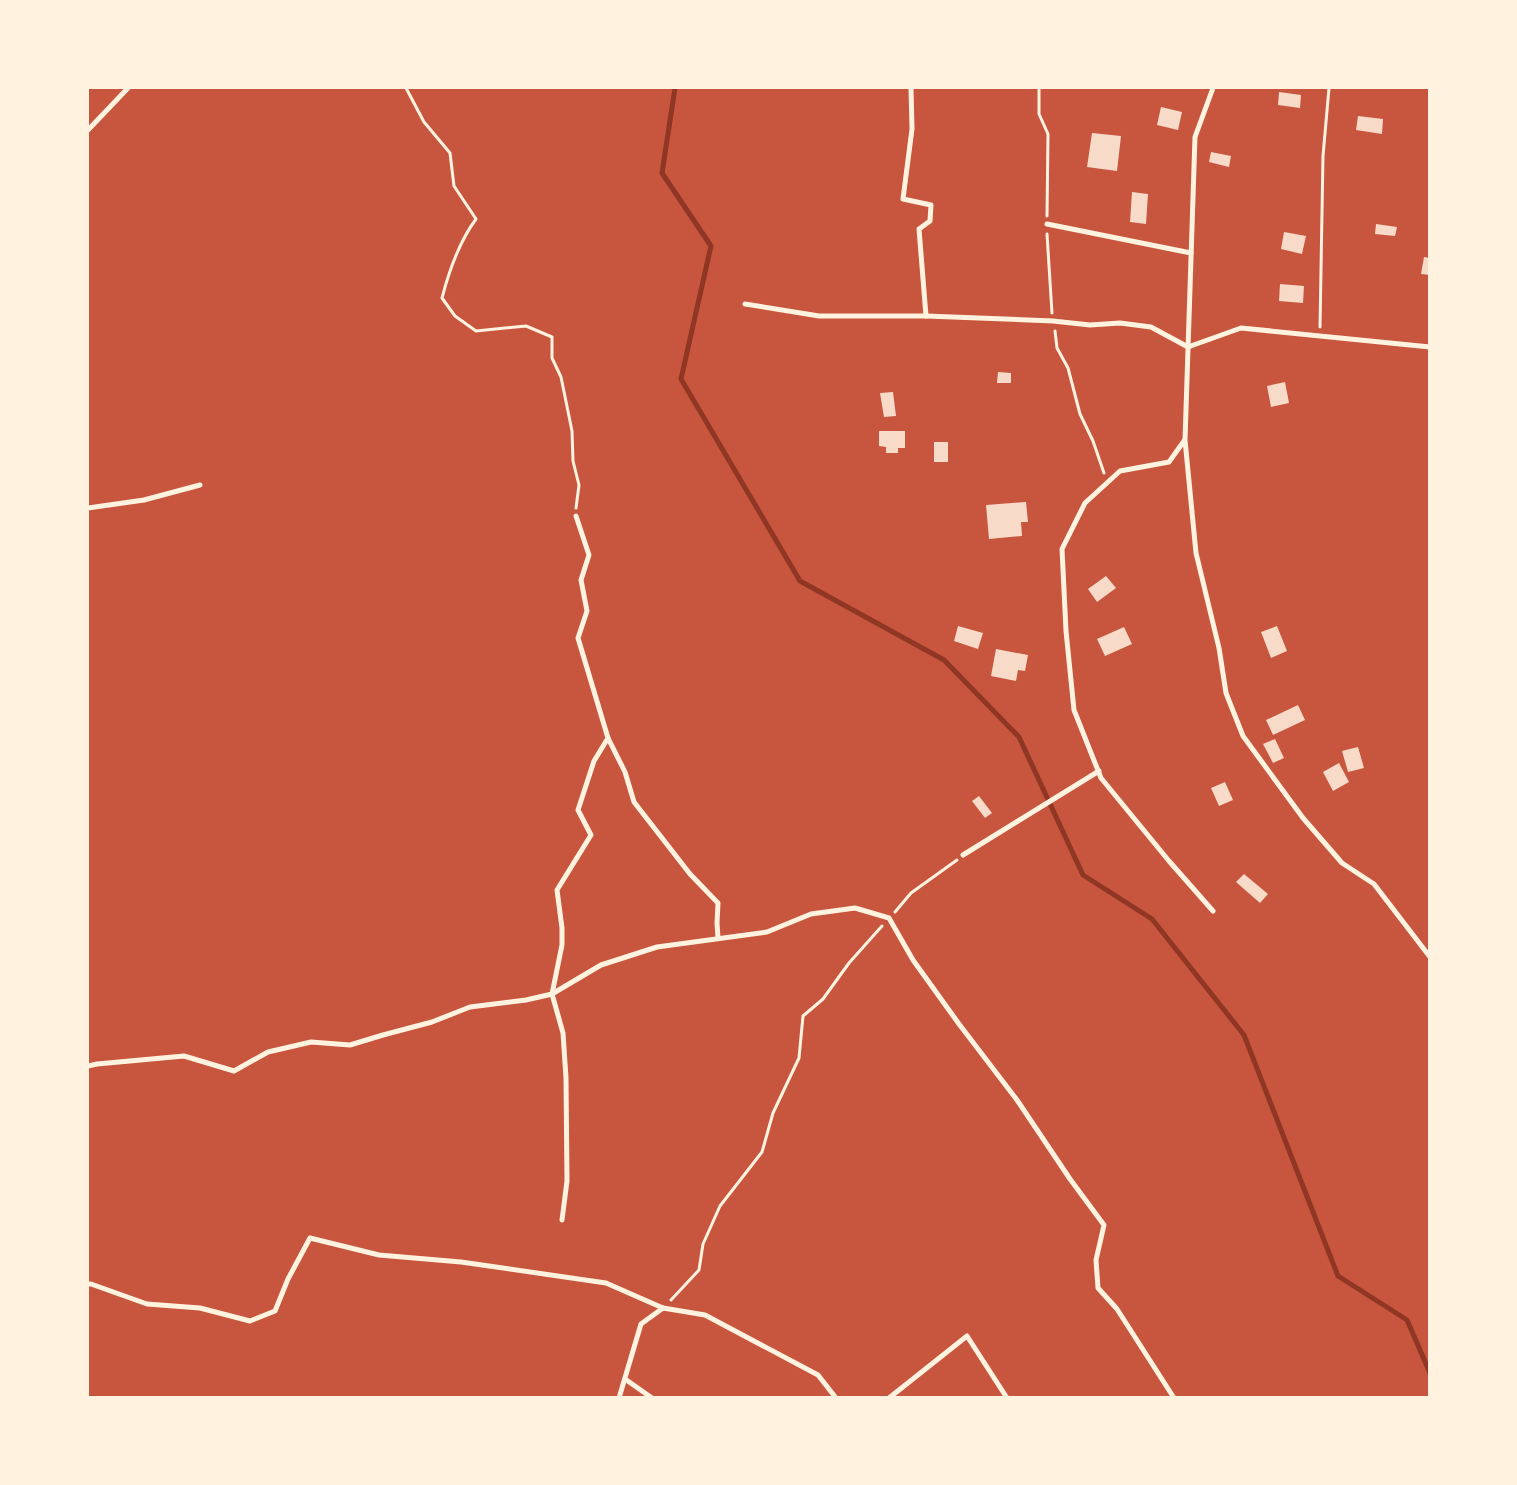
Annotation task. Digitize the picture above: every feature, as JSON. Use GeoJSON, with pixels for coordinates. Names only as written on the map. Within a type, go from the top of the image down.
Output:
{"type":"FeatureCollection","features":[{"type":"Feature","properties":{"kind":"street"},"geometry":{"type":"LineString","coordinates":[[88,130],[128,88]]}},
{"type":"Feature","properties":{"kind":"street"},"geometry":{"type":"LineString","coordinates":[[911,88],[912,130],[903,199],[931,205],[930,221],[919,229],[926,316]]}},
{"type":"Feature","properties":{"kind":"street"},"geometry":{"type":"LineString","coordinates":[[1213,88],[1195,138],[1184,440],[1196,553],[1218,648],[1226,693],[1243,736],[1303,818],[1342,863],[1374,884],[1430,957]]}},
{"type":"Feature","properties":{"kind":"street"},"geometry":{"type":"LineString","coordinates":[[1046,224],[1191,253]]}},
{"type":"Feature","properties":{"kind":"street"},"geometry":{"type":"LineString","coordinates":[[745,304],[819,316],[926,316],[1053,321],[1090,325],[1120,323],[1151,327],[1188,347],[1241,328],[1430,347]]}},
{"type":"Feature","properties":{"kind":"street"},"geometry":{"type":"LineString","coordinates":[[1184,440],[1169,462],[1120,471],[1085,504],[1062,549],[1066,631],[1074,710],[1101,778],[1163,854],[1213,911]]}},
{"type":"Feature","properties":{"kind":"street"},"geometry":{"type":"LineString","coordinates":[[88,508],[144,500],[200,485]]}},
{"type":"Feature","properties":{"kind":"street"},"geometry":{"type":"LineString","coordinates":[[576,516],[588,555],[581,580],[587,611],[578,638],[608,738],[625,772],[634,802],[690,874],[718,903],[718,938]]}},
{"type":"Feature","properties":{"kind":"street"},"geometry":{"type":"LineString","coordinates":[[562,1220],[567,1181],[566,1078],[563,1033],[552,994],[562,945],[562,928],[557,890],[591,836],[578,810],[594,761],[608,738]]}},
{"type":"Feature","properties":{"kind":"street"},"geometry":{"type":"LineString","coordinates":[[963,855],[1099,771]]}},
{"type":"Feature","properties":{"kind":"street"},"geometry":{"type":"LineString","coordinates":[[88,1066],[184,1056],[234,1071],[268,1052],[311,1042],[350,1045],[382,1034],[432,1022],[470,1008],[526,1000],[552,994],[601,965],[657,947],[767,932],[811,914],[855,908],[889,918],[913,960],[1017,1100],[1070,1179],[1104,1225],[1096,1260],[1098,1288],[1117,1309],[1174,1398]]}},
{"type":"Feature","properties":{"kind":"street"},"geometry":{"type":"LineString","coordinates":[[88,1284],[147,1304],[200,1308],[250,1320],[275,1311],[288,1278],[310,1238],[378,1255],[461,1262],[606,1283],[663,1308],[705,1315],[818,1375],[836,1398]]}},
{"type":"Feature","properties":{"kind":"street"},"geometry":{"type":"LineString","coordinates":[[619,1398],[642,1324],[663,1308]]}},
{"type":"Feature","properties":{"kind":"street"},"geometry":{"type":"LineString","coordinates":[[889,1398],[968,1336],[1007,1398]]}},
{"type":"Feature","properties":{"kind":"street"},"geometry":{"type":"LineString","coordinates":[[625,1380],[652,1398]]}},
{"type":"Feature","properties":{"kind":"path"},"geometry":{"type":"LineString","coordinates":[[406,88],[424,122],[450,152],[454,186],[476,219],[467,231],[454,260],[442,298],[455,316],[476,331],[526,326],[552,336],[552,358],[562,377],[572,431],[573,461],[578,485],[576,516]]}},
{"type":"Feature","properties":{"kind":"path"},"geometry":{"type":"LineString","coordinates":[[1039,88],[1039,114],[1048,134],[1046,224],[1053,321],[1057,348],[1068,368],[1080,414],[1093,441],[1107,483]]}},
{"type":"Feature","properties":{"kind":"path"},"geometry":{"type":"LineString","coordinates":[[1320,337],[1323,156],[1329,88]]}},
{"type":"Feature","properties":{"kind":"path"},"geometry":{"type":"LineString","coordinates":[[663,1308],[698,1270],[703,1244],[720,1206],[762,1152],[772,1113],[799,1058],[803,1016],[823,999],[849,963],[911,893],[963,855]]}},
{"type":"Feature","properties":{"kind":"building"},"geometry":{"type":"Polygon","coordinates":[[[1279,92],[1301,95],[1300,108],[1278,105],[1279,92]]]}},
{"type":"Feature","properties":{"kind":"building"},"geometry":{"type":"Polygon","coordinates":[[[1161,107],[1182,112],[1178,130],[1157,125],[1161,107]]]}},
{"type":"Feature","properties":{"kind":"building"},"geometry":{"type":"Polygon","coordinates":[[[1358,116],[1383,119],[1382,134],[1356,130],[1358,116]]]}},
{"type":"Feature","properties":{"kind":"building"},"geometry":{"type":"Polygon","coordinates":[[[1092,133],[1121,136],[1117,171],[1087,167],[1092,133]]]}},
{"type":"Feature","properties":{"kind":"building"},"geometry":{"type":"Polygon","coordinates":[[[1211,152],[1231,156],[1229,167],[1209,162],[1211,152]]]}},
{"type":"Feature","properties":{"kind":"building"},"geometry":{"type":"Polygon","coordinates":[[[1132,192],[1148,194],[1146,224],[1130,222],[1132,192]]]}},
{"type":"Feature","properties":{"kind":"building"},"geometry":{"type":"Polygon","coordinates":[[[1376,224],[1397,227],[1395,236],[1375,234],[1376,224]]]}},
{"type":"Feature","properties":{"kind":"building"},"geometry":{"type":"Polygon","coordinates":[[[1284,232],[1306,236],[1302,254],[1281,249],[1284,232]]]}},
{"type":"Feature","properties":{"kind":"building"},"geometry":{"type":"Polygon","coordinates":[[[1424,257],[1430,258],[1430,275],[1421,274],[1424,257]]]}},
{"type":"Feature","properties":{"kind":"building"},"geometry":{"type":"Polygon","coordinates":[[[1280,284],[1304,286],[1303,303],[1279,301],[1280,284]]]}},
{"type":"Feature","properties":{"kind":"building"},"geometry":{"type":"Polygon","coordinates":[[[998,372],[1011,373],[1011,383],[997,383],[998,372]]]}},
{"type":"Feature","properties":{"kind":"building"},"geometry":{"type":"Polygon","coordinates":[[[1285,382],[1289,403],[1271,407],[1267,386],[1285,382]]]}},
{"type":"Feature","properties":{"kind":"building"},"geometry":{"type":"Polygon","coordinates":[[[893,392],[896,416],[884,417],[880,393],[893,392]]]}},
{"type":"Feature","properties":{"kind":"building"},"geometry":{"type":"Polygon","coordinates":[[[879,431],[905,431],[905,448],[898,448],[898,453],[886,453],[886,447],[879,446],[879,431]]]}},
{"type":"Feature","properties":{"kind":"building"},"geometry":{"type":"Polygon","coordinates":[[[934,442],[948,442],[948,462],[934,462],[934,442]]]}},
{"type":"Feature","properties":{"kind":"building"},"geometry":{"type":"Polygon","coordinates":[[[1026,502],[1028,522],[1021,522],[1022,536],[989,539],[986,505],[1026,502]]]}},
{"type":"Feature","properties":{"kind":"building"},"geometry":{"type":"Polygon","coordinates":[[[1106,576],[1116,588],[1097,602],[1088,589],[1106,576]]]}},
{"type":"Feature","properties":{"kind":"building"},"geometry":{"type":"Polygon","coordinates":[[[958,626],[983,633],[978,649],[954,641],[958,626]]]}},
{"type":"Feature","properties":{"kind":"building"},"geometry":{"type":"Polygon","coordinates":[[[1277,626],[1287,651],[1271,658],[1261,632],[1277,626]]]}},
{"type":"Feature","properties":{"kind":"building"},"geometry":{"type":"Polygon","coordinates":[[[1124,627],[1132,644],[1105,656],[1097,639],[1124,627]]]}},
{"type":"Feature","properties":{"kind":"building"},"geometry":{"type":"Polygon","coordinates":[[[996,649],[1028,655],[1025,671],[1018,670],[1016,681],[991,676],[996,649]]]}},
{"type":"Feature","properties":{"kind":"building"},"geometry":{"type":"Polygon","coordinates":[[[1298,705],[1305,720],[1273,735],[1266,720],[1298,705]]]}},
{"type":"Feature","properties":{"kind":"building"},"geometry":{"type":"Polygon","coordinates":[[[1275,739],[1284,758],[1273,763],[1263,744],[1275,739]]]}},
{"type":"Feature","properties":{"kind":"building"},"geometry":{"type":"Polygon","coordinates":[[[1358,747],[1364,768],[1348,772],[1342,751],[1358,747]]]}},
{"type":"Feature","properties":{"kind":"building"},"geometry":{"type":"Polygon","coordinates":[[[1339,763],[1349,782],[1333,791],[1323,772],[1339,763]]]}},
{"type":"Feature","properties":{"kind":"building"},"geometry":{"type":"Polygon","coordinates":[[[1225,782],[1233,800],[1219,806],[1211,788],[1225,782]]]}},
{"type":"Feature","properties":{"kind":"building"},"geometry":{"type":"Polygon","coordinates":[[[979,796],[992,813],[985,818],[972,801],[979,796]]]}},
{"type":"Feature","properties":{"kind":"building"},"geometry":{"type":"Polygon","coordinates":[[[1244,874],[1268,894],[1260,903],[1236,882],[1244,874]]]}},
{"type":"Feature","properties":{"kind":"waterway"},"geometry":{"type":"LineString","coordinates":[[675,88],[662,173],[711,246],[681,379],[800,581],[944,660],[1019,737],[1083,875],[1152,919],[1244,1035],[1338,1276],[1407,1320],[1430,1373]]}}]}
